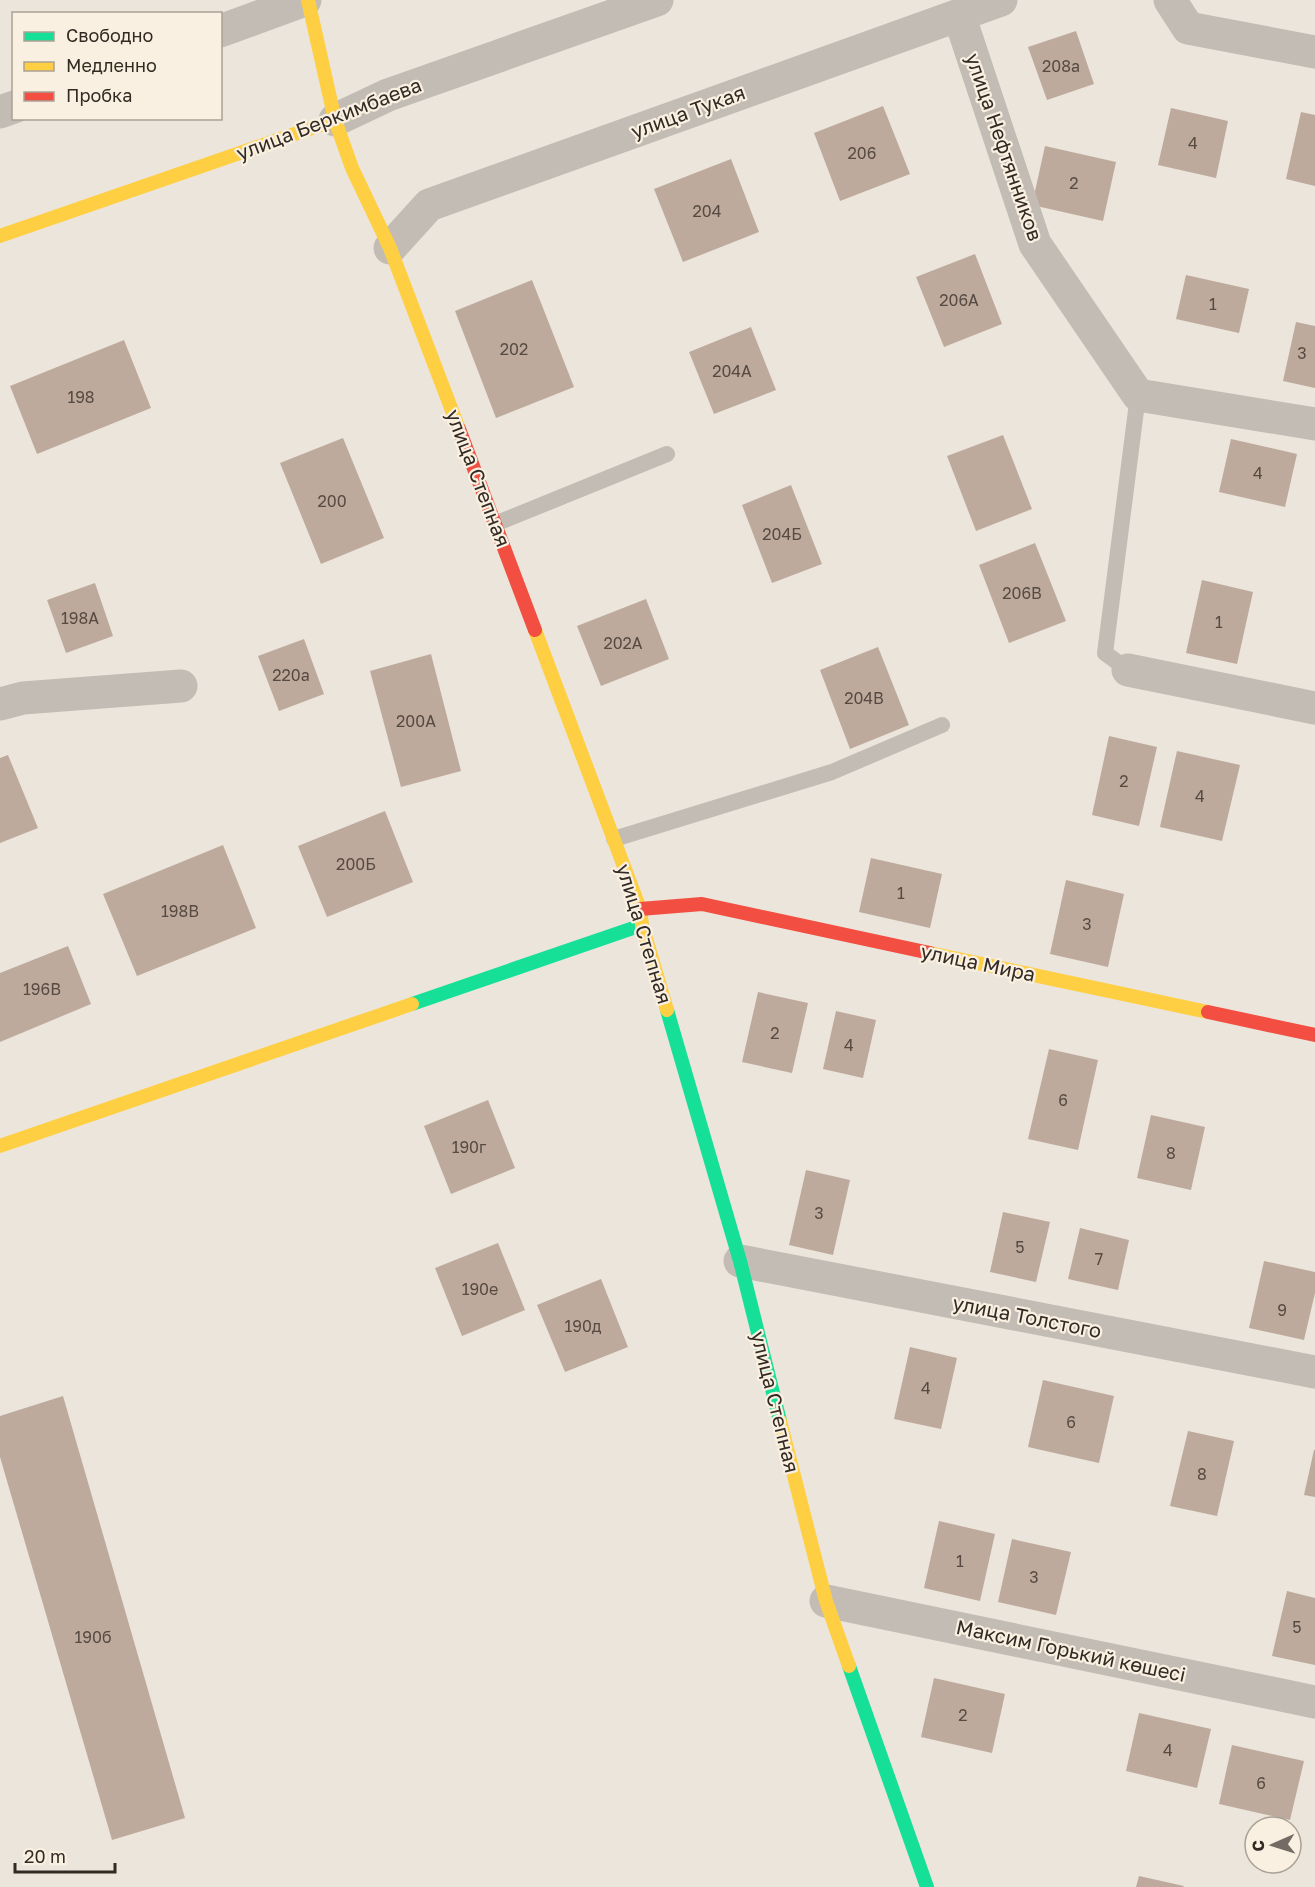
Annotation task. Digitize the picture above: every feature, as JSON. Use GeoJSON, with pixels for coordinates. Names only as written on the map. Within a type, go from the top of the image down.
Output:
{"type":"FeatureCollection","features":[{"type":"Feature","properties":{"kind":"street"},"geometry":{"type":"LineString","coordinates":[[222,30],[307,0]]}},
{"type":"Feature","properties":{"kind":"street","name":"улица Степная"},"geometry":{"type":"LineString","coordinates":[[307,0],[335,120],[352,168],[390,248],[640,909],[642,925],[740,1261],[826,1601],[927,1887]]}},
{"type":"Feature","properties":{"kind":"street","name":"улица Беркимбаева"},"geometry":{"type":"LineString","coordinates":[[0,236],[335,120],[388,95],[657,0]]}},
{"type":"Feature","properties":{"kind":"street","name":"улица Тукая"},"geometry":{"type":"LineString","coordinates":[[390,248],[429,205],[1001,0]]}},
{"type":"Feature","properties":{"kind":"street"},"geometry":{"type":"LineString","coordinates":[[1170,0],[1188,28],[1315,52]]}},
{"type":"Feature","properties":{"kind":"street","name":"улица Нефтянников"},"geometry":{"type":"LineString","coordinates":[[959,15],[1035,244],[1138,395]]}},
{"type":"Feature","properties":{"kind":"street"},"geometry":{"type":"LineString","coordinates":[[1138,395],[1315,424]]}},
{"type":"Feature","properties":{"kind":"street"},"geometry":{"type":"LineString","coordinates":[[1128,670],[1315,708]]}},
{"type":"Feature","properties":{"kind":"street"},"geometry":{"type":"LineString","coordinates":[[0,704],[23,698],[181,686]]}},
{"type":"Feature","properties":{"kind":"street","name":"улица Мира"},"geometry":{"type":"LineString","coordinates":[[640,909],[702,904],[1315,1035]]}},
{"type":"Feature","properties":{"kind":"street"},"geometry":{"type":"LineString","coordinates":[[0,1146],[642,925]]}},
{"type":"Feature","properties":{"kind":"street","name":"улица Толстого"},"geometry":{"type":"LineString","coordinates":[[740,1261],[1315,1372]]}},
{"type":"Feature","properties":{"kind":"street","name":"Максим Горький көшесі"},"geometry":{"type":"LineString","coordinates":[[826,1601],[1315,1702]]}},
{"type":"Feature","properties":{"kind":"lane"},"geometry":{"type":"LineString","coordinates":[[1128,670],[1105,653],[1138,395]]}},
{"type":"Feature","properties":{"kind":"lane"},"geometry":{"type":"LineString","coordinates":[[495,524],[666,454]]}},
{"type":"Feature","properties":{"kind":"lane"},"geometry":{"type":"LineString","coordinates":[[614,839],[832,772],[942,725]]}},
{"type":"Feature","properties":{"kind":"building"},"geometry":{"type":"Polygon","coordinates":[[[1076,31],[1094,84],[1047,100],[1028,47],[1076,31]]]}},
{"type":"Feature","properties":{"kind":"building"},"geometry":{"type":"Polygon","coordinates":[[[883,106],[910,174],[840,201],[814,133],[883,106]]]}},
{"type":"Feature","properties":{"kind":"building"},"geometry":{"type":"Polygon","coordinates":[[[1171,108],[1228,121],[1216,178],[1158,165],[1171,108]]]}},
{"type":"Feature","properties":{"kind":"building"},"geometry":{"type":"Polygon","coordinates":[[[1301,112],[1315,115],[1315,186],[1286,179],[1301,112]]]}},
{"type":"Feature","properties":{"kind":"building"},"geometry":{"type":"Polygon","coordinates":[[[1045,146],[1116,162],[1103,221],[1032,205],[1045,146]]]}},
{"type":"Feature","properties":{"kind":"building"},"geometry":{"type":"Polygon","coordinates":[[[731,159],[759,232],[683,262],[654,189],[731,159]]]}},
{"type":"Feature","properties":{"kind":"building"},"geometry":{"type":"Polygon","coordinates":[[[975,254],[1002,324],[944,347],[916,277],[975,254]]]}},
{"type":"Feature","properties":{"kind":"building"},"geometry":{"type":"Polygon","coordinates":[[[1186,275],[1249,289],[1239,333],[1176,319],[1186,275]]]}},
{"type":"Feature","properties":{"kind":"building"},"geometry":{"type":"Polygon","coordinates":[[[532,280],[574,387],[496,418],[455,311],[532,280]]]}},
{"type":"Feature","properties":{"kind":"building"},"geometry":{"type":"Polygon","coordinates":[[[1296,322],[1315,326],[1315,388],[1283,381],[1296,322]]]}},
{"type":"Feature","properties":{"kind":"building"},"geometry":{"type":"Polygon","coordinates":[[[751,327],[776,390],[714,414],[689,352],[751,327]]]}},
{"type":"Feature","properties":{"kind":"building"},"geometry":{"type":"Polygon","coordinates":[[[124,340],[151,408],[37,454],[10,386],[124,340]]]}},
{"type":"Feature","properties":{"kind":"building"},"geometry":{"type":"Polygon","coordinates":[[[1003,435],[1032,509],[976,531],[947,456],[1003,435]]]}},
{"type":"Feature","properties":{"kind":"building"},"geometry":{"type":"Polygon","coordinates":[[[343,438],[384,538],[321,564],[280,463],[343,438]]]}},
{"type":"Feature","properties":{"kind":"building"},"geometry":{"type":"Polygon","coordinates":[[[1231,439],[1297,454],[1285,507],[1219,492],[1231,439]]]}},
{"type":"Feature","properties":{"kind":"building"},"geometry":{"type":"Polygon","coordinates":[[[791,485],[822,564],[772,583],[742,505],[791,485]]]}},
{"type":"Feature","properties":{"kind":"building"},"geometry":{"type":"Polygon","coordinates":[[[1035,543],[1066,621],[1009,643],[979,565],[1035,543]]]}},
{"type":"Feature","properties":{"kind":"building"},"geometry":{"type":"Polygon","coordinates":[[[1202,580],[1253,592],[1237,664],[1186,653],[1202,580]]]}},
{"type":"Feature","properties":{"kind":"building"},"geometry":{"type":"Polygon","coordinates":[[[95,583],[113,636],[66,653],[47,600],[95,583]]]}},
{"type":"Feature","properties":{"kind":"building"},"geometry":{"type":"Polygon","coordinates":[[[646,599],[669,659],[601,686],[577,626],[646,599]]]}},
{"type":"Feature","properties":{"kind":"building"},"geometry":{"type":"Polygon","coordinates":[[[304,639],[324,694],[279,711],[258,656],[304,639]]]}},
{"type":"Feature","properties":{"kind":"building"},"geometry":{"type":"Polygon","coordinates":[[[878,647],[909,725],[850,749],[820,670],[878,647]]]}},
{"type":"Feature","properties":{"kind":"building"},"geometry":{"type":"Polygon","coordinates":[[[431,654],[461,771],[401,787],[370,671],[431,654]]]}},
{"type":"Feature","properties":{"kind":"building"},"geometry":{"type":"Polygon","coordinates":[[[1109,736],[1157,747],[1139,826],[1092,815],[1109,736]]]}},
{"type":"Feature","properties":{"kind":"building"},"geometry":{"type":"Polygon","coordinates":[[[1177,751],[1240,765],[1222,841],[1160,827],[1177,751]]]}},
{"type":"Feature","properties":{"kind":"building"},"geometry":{"type":"Polygon","coordinates":[[[8,755],[38,828],[0,843],[0,758],[8,755]]]}},
{"type":"Feature","properties":{"kind":"building"},"geometry":{"type":"Polygon","coordinates":[[[385,811],[413,882],[327,917],[298,846],[385,811]]]}},
{"type":"Feature","properties":{"kind":"building"},"geometry":{"type":"Polygon","coordinates":[[[223,845],[256,928],[137,976],[103,894],[223,845]]]}},
{"type":"Feature","properties":{"kind":"building"},"geometry":{"type":"Polygon","coordinates":[[[871,858],[942,874],[930,928],[859,912],[871,858]]]}},
{"type":"Feature","properties":{"kind":"building"},"geometry":{"type":"Polygon","coordinates":[[[1066,880],[1124,894],[1108,967],[1050,954],[1066,880]]]}},
{"type":"Feature","properties":{"kind":"building"},"geometry":{"type":"Polygon","coordinates":[[[68,946],[91,1004],[0,1042],[0,973],[68,946]]]}},
{"type":"Feature","properties":{"kind":"building"},"geometry":{"type":"Polygon","coordinates":[[[758,992],[808,1003],[792,1073],[742,1062],[758,992]]]}},
{"type":"Feature","properties":{"kind":"building"},"geometry":{"type":"Polygon","coordinates":[[[836,1011],[876,1020],[863,1078],[823,1069],[836,1011]]]}},
{"type":"Feature","properties":{"kind":"building"},"geometry":{"type":"Polygon","coordinates":[[[1049,1049],[1098,1060],[1078,1150],[1028,1139],[1049,1049]]]}},
{"type":"Feature","properties":{"kind":"building"},"geometry":{"type":"Polygon","coordinates":[[[488,1100],[515,1168],[451,1194],[424,1126],[488,1100]]]}},
{"type":"Feature","properties":{"kind":"building"},"geometry":{"type":"Polygon","coordinates":[[[1151,1115],[1205,1127],[1191,1190],[1137,1178],[1151,1115]]]}},
{"type":"Feature","properties":{"kind":"building"},"geometry":{"type":"Polygon","coordinates":[[[806,1170],[850,1180],[833,1255],[789,1245],[806,1170]]]}},
{"type":"Feature","properties":{"kind":"building"},"geometry":{"type":"Polygon","coordinates":[[[1003,1212],[1050,1222],[1036,1282],[990,1272],[1003,1212]]]}},
{"type":"Feature","properties":{"kind":"building"},"geometry":{"type":"Polygon","coordinates":[[[1080,1228],[1129,1240],[1118,1290],[1068,1279],[1080,1228]]]}},
{"type":"Feature","properties":{"kind":"building"},"geometry":{"type":"Polygon","coordinates":[[[498,1243],[525,1310],[462,1336],[435,1268],[498,1243]]]}},
{"type":"Feature","properties":{"kind":"building"},"geometry":{"type":"Polygon","coordinates":[[[1264,1261],[1315,1272],[1315,1293],[1304,1340],[1249,1328],[1264,1261]]]}},
{"type":"Feature","properties":{"kind":"building"},"geometry":{"type":"Polygon","coordinates":[[[601,1279],[628,1347],[565,1372],[537,1305],[601,1279]]]}},
{"type":"Feature","properties":{"kind":"building"},"geometry":{"type":"Polygon","coordinates":[[[910,1347],[957,1358],[941,1429],[894,1419],[910,1347]]]}},
{"type":"Feature","properties":{"kind":"building"},"geometry":{"type":"Polygon","coordinates":[[[1043,1380],[1114,1396],[1099,1463],[1028,1447],[1043,1380]]]}},
{"type":"Feature","properties":{"kind":"building"},"geometry":{"type":"Polygon","coordinates":[[[63,1396],[185,1818],[112,1840],[0,1457],[0,1416],[63,1396]]]}},
{"type":"Feature","properties":{"kind":"building"},"geometry":{"type":"Polygon","coordinates":[[[1188,1431],[1234,1441],[1217,1516],[1170,1506],[1188,1431]]]}},
{"type":"Feature","properties":{"kind":"building"},"geometry":{"type":"Polygon","coordinates":[[[1315,1450],[1315,1497],[1304,1495],[1315,1450]]]}},
{"type":"Feature","properties":{"kind":"building"},"geometry":{"type":"Polygon","coordinates":[[[939,1521],[995,1534],[980,1601],[924,1588],[939,1521]]]}},
{"type":"Feature","properties":{"kind":"building"},"geometry":{"type":"Polygon","coordinates":[[[1012,1539],[1071,1552],[1056,1615],[998,1602],[1012,1539]]]}},
{"type":"Feature","properties":{"kind":"building"},"geometry":{"type":"Polygon","coordinates":[[[1287,1591],[1315,1598],[1315,1665],[1272,1656],[1287,1591]]]}},
{"type":"Feature","properties":{"kind":"building"},"geometry":{"type":"Polygon","coordinates":[[[934,1678],[1005,1694],[992,1753],[921,1737],[934,1678]]]}},
{"type":"Feature","properties":{"kind":"building"},"geometry":{"type":"Polygon","coordinates":[[[1139,1713],[1211,1729],[1197,1788],[1126,1771],[1139,1713]]]}},
{"type":"Feature","properties":{"kind":"building"},"geometry":{"type":"Polygon","coordinates":[[[1232,1745],[1304,1761],[1291,1815],[1268,1815],[1219,1804],[1232,1745]]]}},
{"type":"Feature","properties":{"kind":"building"},"geometry":{"type":"Polygon","coordinates":[[[1139,1876],[1184,1886],[1136,1887],[1139,1876]]]}},
{"type":"Feature","properties":{"kind":"traffic: fast"},"geometry":{"type":"LineString","coordinates":[[412,1004],[642,925]]}},
{"type":"Feature","properties":{"kind":"traffic: fast"},"geometry":{"type":"LineString","coordinates":[[667,1010],[740,1261],[780,1421]]}},
{"type":"Feature","properties":{"kind":"traffic: fast"},"geometry":{"type":"LineString","coordinates":[[849,1666],[927,1887]]}},
{"type":"Feature","properties":{"kind":"traffic: slow"},"geometry":{"type":"LineString","coordinates":[[308,0],[335,120],[352,168],[390,248],[459,429]]}},
{"type":"Feature","properties":{"kind":"traffic: slow"},"geometry":{"type":"LineString","coordinates":[[0,236],[335,120]]}},
{"type":"Feature","properties":{"kind":"traffic: slow"},"geometry":{"type":"LineString","coordinates":[[535,630],[640,909],[642,925],[667,1010]]}},
{"type":"Feature","properties":{"kind":"traffic: slow"},"geometry":{"type":"LineString","coordinates":[[930,953],[1208,1012]]}},
{"type":"Feature","properties":{"kind":"traffic: slow"},"geometry":{"type":"LineString","coordinates":[[0,1146],[412,1004]]}},
{"type":"Feature","properties":{"kind":"traffic: slow"},"geometry":{"type":"LineString","coordinates":[[780,1421],[826,1601],[849,1666]]}},
{"type":"Feature","properties":{"kind":"traffic: jam"},"geometry":{"type":"LineString","coordinates":[[459,429],[535,630]]}},
{"type":"Feature","properties":{"kind":"traffic: jam"},"geometry":{"type":"LineString","coordinates":[[640,909],[702,904],[930,953]]}},
{"type":"Feature","properties":{"kind":"traffic: jam"},"geometry":{"type":"LineString","coordinates":[[1208,1012],[1315,1035]]}}]}
